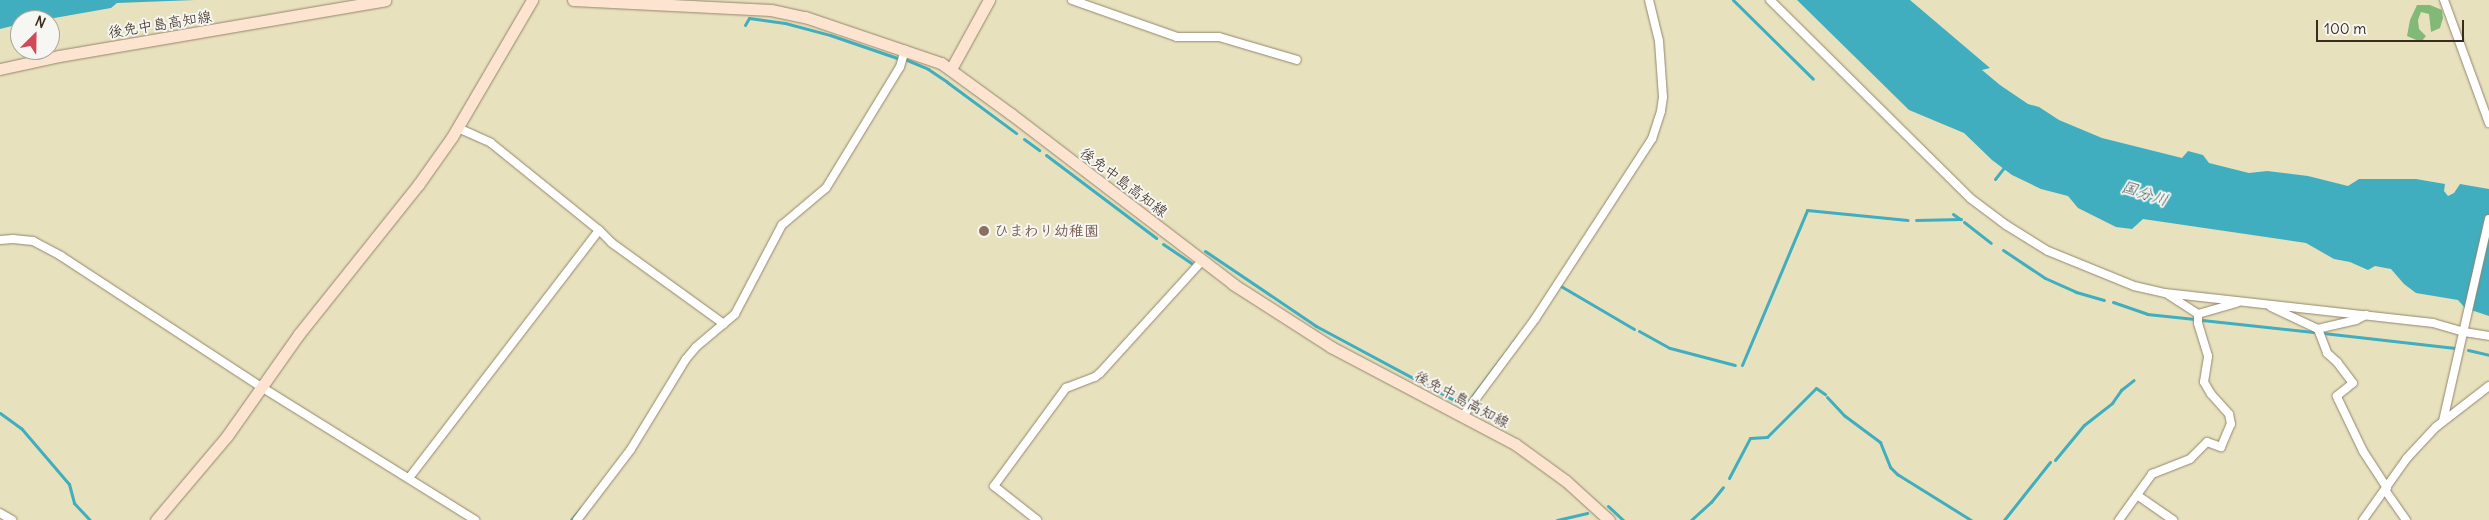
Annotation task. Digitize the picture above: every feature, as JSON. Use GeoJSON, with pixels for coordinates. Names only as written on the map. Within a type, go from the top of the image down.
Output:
{"type":"FeatureCollection","features":[{"type":"Feature","properties":{"kind":"main road","name":"後免中島高知線"},"geometry":{"type":"LineString","coordinates":[[0,69],[59,56],[385,0]]}},
{"type":"Feature","properties":{"kind":"main road"},"geometry":{"type":"LineString","coordinates":[[156,520],[195,477],[263,388],[299,334],[418,185],[458,128],[532,0]]}},
{"type":"Feature","properties":{"kind":"main road","name":"後免中島高知線"},"geometry":{"type":"LineString","coordinates":[[573,0],[771,10],[805,17],[929,57],[951,69],[1268,308],[1331,347],[1522,449],[1566,482],[1609,520]]}},
{"type":"Feature","properties":{"kind":"main road"},"geometry":{"type":"LineString","coordinates":[[951,69],[989,0]]}},
{"type":"Feature","properties":{"kind":"street"},"geometry":{"type":"LineString","coordinates":[[1072,0],[1178,37],[1220,37],[1297,60]]}},
{"type":"Feature","properties":{"kind":"street"},"geometry":{"type":"LineString","coordinates":[[1463,416],[1535,319],[1652,139],[1661,111],[1663,97],[1659,41],[1649,0]]}},
{"type":"Feature","properties":{"kind":"street"},"geometry":{"type":"LineString","coordinates":[[1770,0],[1970,198],[2006,225],[2048,251],[2134,286],[2165,293],[2433,323],[2489,336]]}},
{"type":"Feature","properties":{"kind":"street"},"geometry":{"type":"LineString","coordinates":[[2444,0],[2489,123]]}},
{"type":"Feature","properties":{"kind":"street"},"geometry":{"type":"LineString","coordinates":[[577,520],[631,449],[686,359],[696,347],[735,314],[782,225],[826,188],[900,67],[906,50]]}},
{"type":"Feature","properties":{"kind":"street"},"geometry":{"type":"LineString","coordinates":[[458,128],[491,143],[599,230],[612,243],[724,324]]}},
{"type":"Feature","properties":{"kind":"street"},"geometry":{"type":"LineString","coordinates":[[2443,421],[2489,219]]}},
{"type":"Feature","properties":{"kind":"street"},"geometry":{"type":"LineString","coordinates":[[409,478],[599,230]]}},
{"type":"Feature","properties":{"kind":"street"},"geometry":{"type":"LineString","coordinates":[[0,240],[33,241],[61,256],[263,388],[475,520]]}},
{"type":"Feature","properties":{"kind":"street"},"geometry":{"type":"LineString","coordinates":[[1037,520],[994,486],[1066,388],[1095,377],[1100,373],[1203,260]]}},
{"type":"Feature","properties":{"kind":"street"},"geometry":{"type":"LineString","coordinates":[[2165,293],[2198,314],[2240,301]]}},
{"type":"Feature","properties":{"kind":"street"},"geometry":{"type":"LineString","coordinates":[[2264,304],[2318,329],[2356,320],[2366,315]]}},
{"type":"Feature","properties":{"kind":"street"},"geometry":{"type":"LineString","coordinates":[[2119,520],[2154,472],[2190,459],[2207,442],[2221,447],[2230,426],[2231,419],[2229,414],[2211,394],[2204,382],[2208,356],[2198,322],[2198,314]]}},
{"type":"Feature","properties":{"kind":"street"},"geometry":{"type":"LineString","coordinates":[[2318,329],[2327,353],[2354,382],[2337,396],[2338,399],[2364,451],[2406,520]]}},
{"type":"Feature","properties":{"kind":"street"},"geometry":{"type":"LineString","coordinates":[[2363,520],[2407,458],[2443,421],[2489,386]]}},
{"type":"Feature","properties":{"kind":"street"},"geometry":{"type":"LineString","coordinates":[[2136,495],[2173,520]]}},
{"type":"Feature","properties":{"kind":"street"},"geometry":{"type":"LineString","coordinates":[[0,513],[12,520]]}},
{"type":"Feature","properties":{"kind":"green space"},"geometry":{"type":"Polygon","coordinates":[[[2417,5],[2430,5],[2442,10],[2443,18],[2440,28],[2431,32],[2429,14],[2421,12],[2418,20],[2419,29],[2426,36],[2421,42],[2407,36],[2410,20],[2417,5]]]}},
{"type":"Feature","properties":{"kind":"water"},"geometry":{"type":"Polygon","coordinates":[[[0,0],[195,0],[117,3],[111,8],[60,17],[60,10],[10,10],[10,26],[0,29],[0,0]]]}},
{"type":"Feature","properties":{"kind":"water","name":"国分川"},"geometry":{"type":"Polygon","coordinates":[[[1797,0],[1910,0],[1990,68],[1982,70],[2000,85],[2028,104],[2039,107],[2059,120],[2102,138],[2182,158],[2188,151],[2203,155],[2209,163],[2249,173],[2267,171],[2308,176],[2348,186],[2359,179],[2416,179],[2445,184],[2444,191],[2448,196],[2454,193],[2460,184],[2489,189],[2489,316],[2465,308],[2458,300],[2416,293],[2404,284],[2391,269],[2375,266],[2368,270],[2350,262],[2334,259],[2306,243],[2143,219],[2132,229],[2116,227],[2078,208],[2068,196],[2041,189],[2012,175],[1992,160],[1964,133],[1909,110],[1797,0]]]}},
{"type":"Feature","properties":{"kind":"waterway"},"geometry":{"type":"LineString","coordinates":[[1733,0],[1813,79]]}},
{"type":"Feature","properties":{"kind":"waterway"},"geometry":{"type":"LineString","coordinates":[[745,25],[749,18],[785,23],[830,35],[897,58]]}},
{"type":"Feature","properties":{"kind":"waterway"},"geometry":{"type":"LineString","coordinates":[[907,60],[928,69],[1016,133]]}},
{"type":"Feature","properties":{"kind":"waterway"},"geometry":{"type":"LineString","coordinates":[[1024,139],[1039,150]]}},
{"type":"Feature","properties":{"kind":"waterway"},"geometry":{"type":"LineString","coordinates":[[1046,155],[1156,238]]}},
{"type":"Feature","properties":{"kind":"waterway"},"geometry":{"type":"LineString","coordinates":[[1995,179],[2005,166]]}},
{"type":"Feature","properties":{"kind":"waterway"},"geometry":{"type":"LineString","coordinates":[[1742,365],[1807,210],[1908,220]]}},
{"type":"Feature","properties":{"kind":"waterway"},"geometry":{"type":"LineString","coordinates":[[1953,214],[1960,219]]}},
{"type":"Feature","properties":{"kind":"waterway"},"geometry":{"type":"LineString","coordinates":[[1916,220],[1961,219]]}},
{"type":"Feature","properties":{"kind":"waterway"},"geometry":{"type":"LineString","coordinates":[[1964,222],[1991,243]]}},
{"type":"Feature","properties":{"kind":"waterway"},"geometry":{"type":"LineString","coordinates":[[1163,244],[1191,263]]}},
{"type":"Feature","properties":{"kind":"waterway"},"geometry":{"type":"LineString","coordinates":[[2003,250],[2045,278],[2076,292],[2104,300]]}},
{"type":"Feature","properties":{"kind":"waterway"},"geometry":{"type":"LineString","coordinates":[[1205,251],[1316,326],[1465,406],[1518,336]]}},
{"type":"Feature","properties":{"kind":"waterway"},"geometry":{"type":"LineString","coordinates":[[1559,285],[1634,329]]}},
{"type":"Feature","properties":{"kind":"waterway"},"geometry":{"type":"LineString","coordinates":[[2113,302],[2147,314],[2195,319]]}},
{"type":"Feature","properties":{"kind":"waterway"},"geometry":{"type":"LineString","coordinates":[[2202,320],[2313,332]]}},
{"type":"Feature","properties":{"kind":"waterway"},"geometry":{"type":"LineString","coordinates":[[1639,331],[1670,348],[1735,365]]}},
{"type":"Feature","properties":{"kind":"waterway"},"geometry":{"type":"LineString","coordinates":[[2323,333],[2455,348]]}},
{"type":"Feature","properties":{"kind":"waterway"},"geometry":{"type":"LineString","coordinates":[[2468,350],[2489,355]]}},
{"type":"Feature","properties":{"kind":"waterway"},"geometry":{"type":"LineString","coordinates":[[2055,460],[2084,425],[2112,403],[2121,390],[2134,380]]}},
{"type":"Feature","properties":{"kind":"waterway"},"geometry":{"type":"LineString","coordinates":[[1729,478],[1750,438],[1767,437],[1816,388],[1825,394]]}},
{"type":"Feature","properties":{"kind":"waterway"},"geometry":{"type":"LineString","coordinates":[[1827,397],[1845,416],[1880,442],[1890,467],[1897,474],[1971,520]]}},
{"type":"Feature","properties":{"kind":"waterway"},"geometry":{"type":"LineString","coordinates":[[0,413],[21,428],[69,484],[74,503],[90,520]]}},
{"type":"Feature","properties":{"kind":"waterway"},"geometry":{"type":"LineString","coordinates":[[2004,520],[2050,462]]}},
{"type":"Feature","properties":{"kind":"waterway"},"geometry":{"type":"LineString","coordinates":[[1691,520],[1711,502],[1723,487]]}},
{"type":"Feature","properties":{"kind":"waterway"},"geometry":{"type":"LineString","coordinates":[[1608,506],[1623,520]]}},
{"type":"Feature","properties":{"kind":"waterway"},"geometry":{"type":"LineString","coordinates":[[571,520],[581,508]]}},
{"type":"Feature","properties":{"kind":"waterway"},"geometry":{"type":"LineString","coordinates":[[1557,520],[1587,513]]}},
{"type":"Feature","properties":{"kind":"place","name":"ひまわり幼稚園"},"geometry":{"type":"Point","coordinates":[984,231]}}]}
